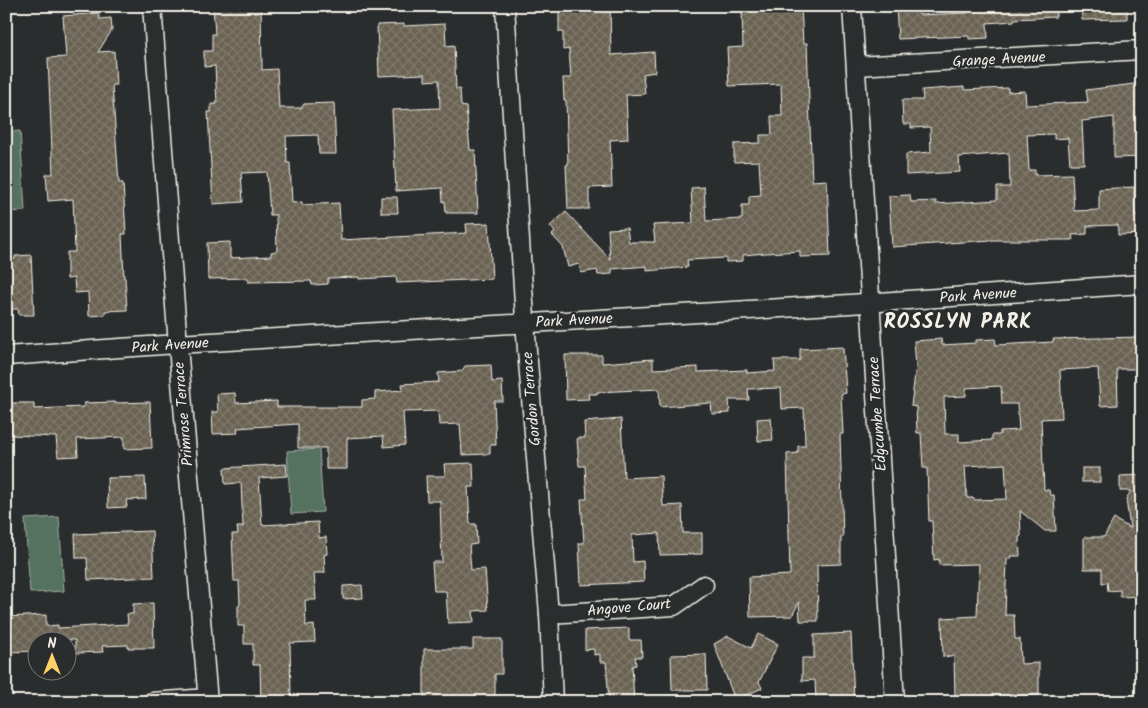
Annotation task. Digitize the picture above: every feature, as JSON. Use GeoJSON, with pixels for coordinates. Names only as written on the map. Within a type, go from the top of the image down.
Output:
{"type":"FeatureCollection","features":[{"type":"Feature","properties":{"kind":"street","name":"Primrose Terrace"},"geometry":{"type":"LineString","coordinates":[[152,6],[208,700]]}},
{"type":"Feature","properties":{"kind":"street","name":"Gordon Terrace"},"geometry":{"type":"LineString","coordinates":[[505,6],[525,323],[549,614],[553,702]]}},
{"type":"Feature","properties":{"kind":"street","name":"Edgcumbe Terrace"},"geometry":{"type":"LineString","coordinates":[[852,6],[895,702]]}},
{"type":"Feature","properties":{"kind":"street","name":"Grange Avenue"},"geometry":{"type":"LineString","coordinates":[[856,66],[1142,50]]}},
{"type":"Feature","properties":{"kind":"street","name":"Park Avenue"},"geometry":{"type":"LineString","coordinates":[[6,356],[870,303],[1142,284]]}},
{"type":"Feature","properties":{"kind":"street","name":"Angove Court"},"geometry":{"type":"LineString","coordinates":[[549,614],[674,606],[704,585]]}},
{"type":"Feature","properties":{"kind":"street"},"geometry":{"type":"LineString","coordinates":[[152,702],[208,700]]}},
{"type":"Feature","properties":{"kind":"green space"},"geometry":{"type":"Polygon","coordinates":[[[20,131],[25,211],[6,212],[6,132],[20,131]]]}},
{"type":"Feature","properties":{"kind":"green space"},"geometry":{"type":"Polygon","coordinates":[[[319,449],[323,512],[291,514],[287,451],[319,449]]]}},
{"type":"Feature","properties":{"kind":"green space"},"geometry":{"type":"Polygon","coordinates":[[[59,517],[64,591],[30,593],[25,519],[59,517]]]}},
{"type":"Feature","properties":{"kind":"building"},"geometry":{"type":"Polygon","coordinates":[[[213,6],[261,6],[262,70],[277,69],[279,108],[301,108],[304,104],[334,103],[336,154],[319,154],[318,135],[286,136],[287,163],[290,163],[292,203],[302,202],[302,205],[339,203],[341,240],[467,233],[466,224],[489,223],[492,279],[397,283],[396,277],[328,278],[328,284],[312,285],[311,281],[248,282],[248,278],[208,279],[207,243],[230,242],[230,258],[271,256],[271,252],[277,251],[276,215],[270,215],[267,172],[241,173],[243,202],[213,204],[208,112],[211,112],[211,104],[217,104],[215,66],[204,67],[204,51],[212,51],[212,34],[215,34],[213,6]]]}},
{"type":"Feature","properties":{"kind":"building"},"geometry":{"type":"Polygon","coordinates":[[[559,6],[610,6],[611,55],[654,52],[655,72],[643,74],[645,94],[626,95],[628,139],[610,140],[612,187],[589,188],[589,209],[568,209],[566,100],[564,100],[563,78],[571,78],[569,49],[563,50],[563,32],[559,32],[559,6]]]}},
{"type":"Feature","properties":{"kind":"building"},"geometry":{"type":"Polygon","coordinates":[[[764,6],[801,6],[803,43],[807,43],[812,181],[827,180],[830,256],[800,257],[800,251],[766,253],[743,255],[743,261],[726,262],[726,258],[687,260],[688,267],[647,271],[647,266],[612,269],[612,274],[598,275],[597,270],[581,273],[579,264],[568,267],[563,247],[552,235],[555,232],[550,226],[566,212],[610,259],[608,229],[627,228],[629,242],[655,242],[653,225],[693,223],[691,188],[704,187],[706,221],[742,219],[742,205],[749,205],[749,196],[761,195],[759,161],[734,162],[734,144],[760,143],[760,135],[772,135],[771,116],[782,116],[781,84],[729,86],[727,48],[743,47],[742,10],[764,9],[764,6]]]}},
{"type":"Feature","properties":{"kind":"building"},"geometry":{"type":"Polygon","coordinates":[[[896,6],[919,6],[919,15],[967,13],[967,6],[1056,6],[1056,17],[1014,19],[1014,21],[987,23],[988,38],[969,39],[969,36],[898,39],[896,6]]]}},
{"type":"Feature","properties":{"kind":"building"},"geometry":{"type":"Polygon","coordinates":[[[1081,6],[1127,6],[1127,19],[1082,20],[1081,6]]]}},
{"type":"Feature","properties":{"kind":"building"},"geometry":{"type":"Polygon","coordinates":[[[98,13],[100,19],[111,18],[112,30],[98,52],[114,51],[116,85],[112,85],[119,183],[123,183],[126,234],[122,234],[127,310],[105,311],[105,315],[89,316],[88,292],[75,293],[74,278],[67,279],[67,252],[75,252],[73,199],[48,201],[46,174],[53,174],[48,58],[66,57],[63,16],[98,13]]]}},
{"type":"Feature","properties":{"kind":"building"},"geometry":{"type":"Polygon","coordinates":[[[404,24],[404,26],[445,24],[446,46],[454,45],[456,89],[460,89],[461,106],[466,107],[470,150],[475,150],[478,213],[446,213],[442,188],[396,191],[392,110],[440,108],[439,80],[425,81],[425,74],[379,76],[377,25],[404,24]]]}},
{"type":"Feature","properties":{"kind":"building"},"geometry":{"type":"Polygon","coordinates":[[[1142,83],[1142,157],[1114,158],[1114,117],[1082,121],[1084,164],[1070,164],[1068,138],[1054,139],[1054,134],[1027,135],[1029,170],[1035,170],[1035,175],[1072,174],[1074,211],[1099,210],[1099,189],[1134,187],[1135,215],[1142,215],[1142,234],[1118,235],[1118,225],[1087,226],[1087,234],[1072,235],[1073,240],[991,240],[892,247],[889,196],[910,195],[911,202],[936,201],[936,204],[997,200],[997,187],[1010,187],[1009,153],[959,157],[960,172],[906,175],[906,154],[931,152],[930,127],[911,128],[911,124],[903,124],[902,100],[923,100],[922,90],[964,87],[964,90],[1008,88],[1008,92],[1025,91],[1026,105],[1088,102],[1086,90],[1142,83]]]}},
{"type":"Feature","properties":{"kind":"building"},"geometry":{"type":"Polygon","coordinates":[[[381,197],[397,197],[398,213],[381,213],[381,197]]]}},
{"type":"Feature","properties":{"kind":"building"},"geometry":{"type":"Polygon","coordinates":[[[31,255],[34,315],[19,315],[18,309],[11,309],[11,306],[6,306],[6,259],[15,259],[15,256],[31,255]]]}},
{"type":"Feature","properties":{"kind":"building"},"geometry":{"type":"Polygon","coordinates":[[[1142,337],[1140,369],[1117,369],[1118,405],[1100,406],[1098,368],[1060,370],[1062,418],[1041,419],[1044,490],[1049,490],[1050,495],[1054,495],[1056,531],[1045,531],[1020,511],[1020,556],[1010,556],[1011,559],[1007,559],[1005,615],[1014,615],[1015,639],[1020,639],[1021,664],[1039,663],[1039,695],[955,697],[954,656],[943,657],[942,618],[977,616],[979,564],[939,565],[939,559],[934,560],[932,521],[929,521],[927,468],[923,468],[921,433],[917,433],[916,407],[911,406],[916,366],[914,341],[941,339],[942,345],[976,343],[976,340],[995,339],[996,345],[1053,342],[1053,339],[1142,337]],[[1001,386],[966,388],[966,396],[944,397],[945,434],[959,434],[959,442],[992,440],[992,435],[1000,435],[1000,431],[1019,430],[1017,404],[1002,404],[1001,386]],[[1005,464],[965,466],[967,498],[973,498],[974,500],[1007,499],[1005,464]]]}},
{"type":"Feature","properties":{"kind":"building"},"geometry":{"type":"Polygon","coordinates":[[[843,347],[846,393],[841,394],[843,434],[840,434],[843,537],[841,537],[841,564],[817,565],[818,621],[800,621],[799,602],[792,616],[750,617],[749,577],[790,575],[787,454],[798,453],[798,446],[805,446],[804,408],[782,409],[781,388],[748,389],[749,400],[729,400],[730,413],[712,414],[711,403],[660,407],[659,389],[597,392],[597,394],[588,394],[589,399],[566,400],[565,355],[602,355],[602,363],[653,359],[653,369],[698,367],[698,372],[747,370],[747,373],[775,371],[774,360],[800,360],[800,349],[843,347]]]}},
{"type":"Feature","properties":{"kind":"building"},"geometry":{"type":"Polygon","coordinates":[[[491,365],[492,382],[502,381],[503,401],[494,401],[496,445],[490,445],[490,454],[462,455],[460,424],[439,425],[438,411],[403,412],[405,445],[384,447],[383,436],[347,438],[347,469],[326,469],[326,448],[298,448],[298,424],[237,428],[238,433],[213,434],[212,412],[218,412],[217,394],[235,393],[236,403],[277,401],[277,407],[362,407],[362,400],[375,399],[375,392],[403,390],[402,384],[439,382],[438,373],[462,371],[465,366],[491,365]]]}},
{"type":"Feature","properties":{"kind":"building"},"geometry":{"type":"Polygon","coordinates":[[[150,402],[152,448],[124,449],[124,437],[77,439],[78,456],[58,457],[56,437],[11,435],[12,403],[34,403],[34,409],[84,407],[84,403],[150,402]]]}},
{"type":"Feature","properties":{"kind":"building"},"geometry":{"type":"Polygon","coordinates":[[[771,418],[773,440],[758,441],[757,419],[771,418]]]}},
{"type":"Feature","properties":{"kind":"building"},"geometry":{"type":"Polygon","coordinates":[[[621,419],[624,478],[661,476],[663,506],[682,505],[683,533],[702,533],[702,554],[660,555],[659,533],[632,535],[633,562],[643,561],[644,582],[581,585],[579,543],[584,543],[581,499],[587,499],[585,466],[579,466],[577,438],[585,438],[584,422],[621,419]]]}},
{"type":"Feature","properties":{"kind":"building"},"geometry":{"type":"Polygon","coordinates":[[[473,463],[474,487],[468,487],[470,524],[476,524],[477,544],[469,545],[471,570],[485,569],[488,610],[473,611],[474,622],[448,623],[446,591],[434,591],[432,562],[442,562],[440,501],[427,501],[426,476],[445,476],[444,464],[473,463]]]}},
{"type":"Feature","properties":{"kind":"building"},"geometry":{"type":"Polygon","coordinates":[[[286,464],[287,476],[259,478],[262,525],[318,522],[319,538],[326,537],[327,554],[324,555],[325,573],[314,573],[316,600],[305,600],[306,626],[314,625],[315,642],[290,643],[291,702],[261,702],[260,665],[253,665],[253,644],[244,644],[244,626],[238,626],[238,606],[240,605],[239,581],[234,581],[232,534],[238,534],[237,527],[243,527],[241,483],[225,484],[224,468],[286,464]]]}},
{"type":"Feature","properties":{"kind":"building"},"geometry":{"type":"Polygon","coordinates":[[[1082,468],[1100,468],[1100,482],[1082,482],[1082,468]]]}},
{"type":"Feature","properties":{"kind":"building"},"geometry":{"type":"Polygon","coordinates":[[[1142,472],[1142,596],[1120,597],[1120,590],[1108,591],[1107,582],[1102,583],[1102,569],[1084,569],[1084,537],[1104,537],[1114,519],[1130,528],[1126,499],[1131,491],[1120,491],[1120,476],[1140,475],[1142,472]]]}},
{"type":"Feature","properties":{"kind":"building"},"geometry":{"type":"Polygon","coordinates":[[[145,477],[146,499],[126,500],[127,507],[108,508],[107,478],[145,477]]]}},
{"type":"Feature","properties":{"kind":"building"},"geometry":{"type":"Polygon","coordinates":[[[152,531],[154,577],[88,580],[87,558],[76,558],[75,534],[152,531]]]}},
{"type":"Feature","properties":{"kind":"building"},"geometry":{"type":"Polygon","coordinates":[[[362,585],[363,598],[343,599],[343,586],[362,585]]]}},
{"type":"Feature","properties":{"kind":"building"},"geometry":{"type":"Polygon","coordinates":[[[153,603],[154,648],[128,648],[128,645],[102,646],[103,652],[78,653],[78,630],[28,630],[28,651],[6,652],[6,617],[46,615],[46,626],[58,625],[58,628],[128,624],[127,614],[133,614],[133,604],[153,603]]]}},
{"type":"Feature","properties":{"kind":"building"},"geometry":{"type":"Polygon","coordinates":[[[629,628],[629,640],[641,640],[642,657],[635,657],[636,665],[632,666],[634,702],[609,702],[606,662],[600,662],[600,654],[594,655],[594,649],[585,650],[585,630],[629,628]]]}},
{"type":"Feature","properties":{"kind":"building"},"geometry":{"type":"Polygon","coordinates":[[[851,633],[854,702],[816,702],[815,680],[802,681],[802,658],[814,658],[814,635],[851,633]]]}},
{"type":"Feature","properties":{"kind":"building"},"geometry":{"type":"Polygon","coordinates":[[[758,634],[778,644],[759,682],[762,688],[735,700],[714,644],[728,636],[751,648],[758,634]]]}},
{"type":"Feature","properties":{"kind":"building"},"geometry":{"type":"Polygon","coordinates":[[[473,639],[502,639],[502,674],[495,674],[495,702],[424,702],[424,649],[473,649],[473,639]]]}},
{"type":"Feature","properties":{"kind":"building"},"geometry":{"type":"Polygon","coordinates":[[[706,654],[707,690],[672,690],[671,655],[706,654]]]}},
{"type":"Feature","properties":{"kind":"district","name":"ROSSLYN PARK"},"geometry":{"type":"Point","coordinates":[958,321]}}]}
